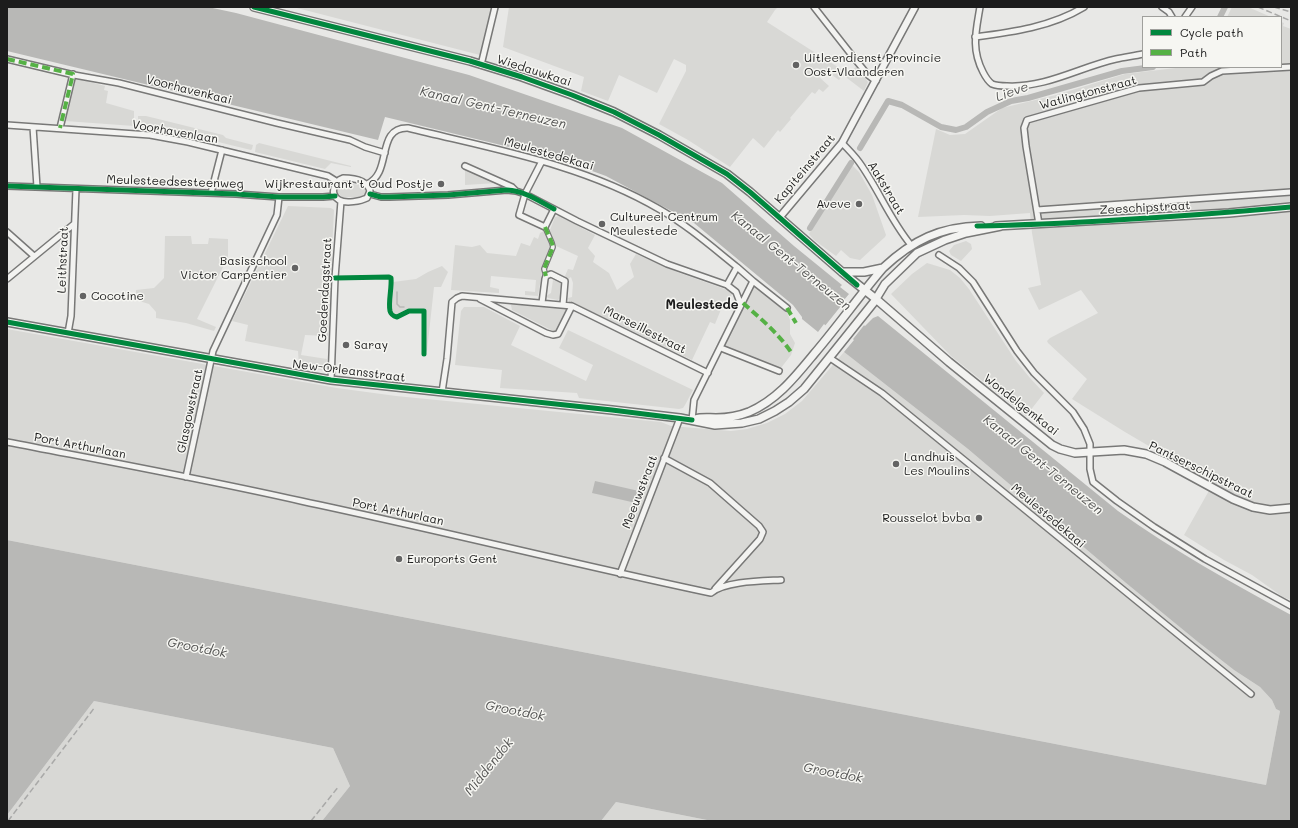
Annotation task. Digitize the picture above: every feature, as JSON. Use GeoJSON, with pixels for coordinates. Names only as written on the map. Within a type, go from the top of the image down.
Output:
{"type":"FeatureCollection","features":[{"type":"Feature","properties":{"kind":"main road","name":"Wiedauwkaai"},"geometry":{"type":"LineString","coordinates":[[254,7],[480,64],[572,94],[642,126],[697,156],[727,174],[779,218]]}},
{"type":"Feature","properties":{"kind":"main road","name":"Zeeschipstraat"},"geometry":{"type":"LineString","coordinates":[[865,290],[883,268],[911,245],[929,235],[946,231],[964,228],[1229,213],[1291,207]]}},
{"type":"Feature","properties":{"kind":"main road","name":"Wondelgemkaai"},"geometry":{"type":"LineString","coordinates":[[779,218],[842,272],[876,298],[949,362],[1052,444],[1068,452],[1082,454],[1090,452]]}},
{"type":"Feature","properties":{"kind":"main road","name":"Zeeschipstraat"},"geometry":{"type":"LineString","coordinates":[[876,298],[885,284],[917,253],[945,240],[966,233],[1001,226]]}},
{"type":"Feature","properties":{"kind":"main road","name":"Zeeschipstraat"},"geometry":{"type":"LineString","coordinates":[[842,272],[864,272],[883,268]]}},
{"type":"Feature","properties":{"kind":"main road","name":"New-Orleansstraat"},"geometry":{"type":"LineString","coordinates":[[692,420],[700,417],[716,418],[748,412],[766,403],[782,391],[865,290]]}},
{"type":"Feature","properties":{"kind":"main road","name":"New-Orleansstraat"},"geometry":{"type":"LineString","coordinates":[[7,322],[331,380],[680,418],[715,425],[735,424],[759,419],[775,412],[804,389],[876,298]]}},
{"type":"Feature","properties":{"kind":"main road","name":"Pantserschipstraat"},"geometry":{"type":"LineString","coordinates":[[1090,452],[1124,450],[1146,454],[1165,462],[1233,499],[1253,508],[1270,510],[1291,508]]}},
{"type":"Feature","properties":{"kind":"street"},"geometry":{"type":"LineString","coordinates":[[480,64],[495,7]]}},
{"type":"Feature","properties":{"kind":"street"},"geometry":{"type":"LineString","coordinates":[[814,7],[854,58],[876,81]]}},
{"type":"Feature","properties":{"kind":"street","name":"Kapiteinstraat"},"geometry":{"type":"LineString","coordinates":[[779,218],[842,143],[915,7]]}},
{"type":"Feature","properties":{"kind":"street"},"geometry":{"type":"LineString","coordinates":[[980,7],[975,37],[975,50],[978,62],[987,79],[992,84],[999,86],[1020,87],[1049,81],[1116,59],[1142,54]]}},
{"type":"Feature","properties":{"kind":"street"},"geometry":{"type":"LineString","coordinates":[[975,37],[1004,33],[1049,23],[1072,14],[1084,7]]}},
{"type":"Feature","properties":{"kind":"street"},"geometry":{"type":"LineString","coordinates":[[1162,7],[1169,12],[1171,16]]}},
{"type":"Feature","properties":{"kind":"street"},"geometry":{"type":"LineString","coordinates":[[1186,16],[1192,7]]}},
{"type":"Feature","properties":{"kind":"street","name":"Voorhavenkaai"},"geometry":{"type":"LineString","coordinates":[[7,58],[73,74],[119,83],[350,140],[383,153]]}},
{"type":"Feature","properties":{"kind":"street","name":"Watlingtonstraat"},"geometry":{"type":"LineString","coordinates":[[1039,224],[1026,146],[1024,128],[1027,120],[1139,88],[1203,82],[1222,71],[1274,68]]}},
{"type":"Feature","properties":{"kind":"street"},"geometry":{"type":"LineString","coordinates":[[60,128],[73,74]]}},
{"type":"Feature","properties":{"kind":"street","name":"Voorhavenlaan"},"geometry":{"type":"LineString","coordinates":[[7,125],[150,135],[188,142],[328,176],[336,181]]}},
{"type":"Feature","properties":{"kind":"street"},"geometry":{"type":"LineString","coordinates":[[33,127],[37,187]]}},
{"type":"Feature","properties":{"kind":"street","name":"Meulestedekaai"},"geometry":{"type":"LineString","coordinates":[[368,184],[376,179],[380,170],[383,153],[390,135],[395,130],[401,128],[408,128],[542,161],[585,174],[608,183],[659,209],[691,230],[753,281]]}},
{"type":"Feature","properties":{"kind":"street","name":"Aakstraat"},"geometry":{"type":"LineString","coordinates":[[842,143],[860,164],[887,210],[911,245]]}},
{"type":"Feature","properties":{"kind":"street"},"geometry":{"type":"LineString","coordinates":[[211,193],[222,150]]}},
{"type":"Feature","properties":{"kind":"street"},"geometry":{"type":"LineString","coordinates":[[542,161],[525,194],[519,215],[545,227],[552,243],[553,247],[544,269],[546,276],[542,303]]}},
{"type":"Feature","properties":{"kind":"street"},"geometry":{"type":"LineString","coordinates":[[465,166],[506,184],[516,191]]}},
{"type":"Feature","properties":{"kind":"street"},"geometry":{"type":"LineString","coordinates":[[343,178],[368,184],[370,194],[363,200],[341,201],[334,196],[334,185],[336,181],[343,178]]}},
{"type":"Feature","properties":{"kind":"street","name":"Meulesteedsesteenweg"},"geometry":{"type":"LineString","coordinates":[[7,186],[211,193],[279,197],[334,196]]}},
{"type":"Feature","properties":{"kind":"street","name":"Leithstraat"},"geometry":{"type":"LineString","coordinates":[[68,333],[71,316],[76,189]]}},
{"type":"Feature","properties":{"kind":"street"},"geometry":{"type":"LineString","coordinates":[[370,194],[385,197],[448,195],[507,190],[516,191],[525,194],[577,221],[667,264],[727,285],[736,292],[742,304]]}},
{"type":"Feature","properties":{"kind":"street"},"geometry":{"type":"LineString","coordinates":[[1037,210],[1291,192]]}},
{"type":"Feature","properties":{"kind":"street","name":"Glasgowstraat"},"geometry":{"type":"LineString","coordinates":[[186,477],[212,351],[277,215],[279,197]]}},
{"type":"Feature","properties":{"kind":"street","name":"Goedendagstraat"},"geometry":{"type":"LineString","coordinates":[[331,380],[335,278],[341,201]]}},
{"type":"Feature","properties":{"kind":"street"},"geometry":{"type":"LineString","coordinates":[[545,227],[554,209]]}},
{"type":"Feature","properties":{"kind":"street"},"geometry":{"type":"LineString","coordinates":[[7,279],[74,224]]}},
{"type":"Feature","properties":{"kind":"street"},"geometry":{"type":"LineString","coordinates":[[7,232],[34,256]]}},
{"type":"Feature","properties":{"kind":"street"},"geometry":{"type":"LineString","coordinates":[[939,255],[959,268],[973,282],[1017,351],[1034,373],[1073,412],[1084,430],[1090,444],[1090,469],[1093,482],[1154,527],[1205,559],[1291,606]]}},
{"type":"Feature","properties":{"kind":"street"},"geometry":{"type":"LineString","coordinates":[[727,285],[737,267]]}},
{"type":"Feature","properties":{"kind":"street"},"geometry":{"type":"LineString","coordinates":[[546,276],[551,274],[565,281],[563,305]]}},
{"type":"Feature","properties":{"kind":"street"},"geometry":{"type":"LineString","coordinates":[[692,420],[694,400],[753,281],[787,308]]}},
{"type":"Feature","properties":{"kind":"street","name":"Marseillestraat"},"geometry":{"type":"LineString","coordinates":[[442,392],[447,359],[452,302],[462,296],[572,306],[708,373]]}},
{"type":"Feature","properties":{"kind":"street","name":"Marseillestraat"},"geometry":{"type":"LineString","coordinates":[[478,298],[546,333],[553,335],[558,334],[572,306]]}},
{"type":"Feature","properties":{"kind":"street"},"geometry":{"type":"LineString","coordinates":[[505,312],[504,307],[507,300]]}},
{"type":"Feature","properties":{"kind":"street"},"geometry":{"type":"LineString","coordinates":[[721,348],[779,370]]}},
{"type":"Feature","properties":{"kind":"street","name":"Meulestedekaai"},"geometry":{"type":"LineString","coordinates":[[830,358],[882,393],[1251,694]]}},
{"type":"Feature","properties":{"kind":"street","name":"Meeuwstraat"},"geometry":{"type":"LineString","coordinates":[[620,574],[680,418]]}},
{"type":"Feature","properties":{"kind":"street","name":"Port Arthurlaan"},"geometry":{"type":"LineString","coordinates":[[7,442],[186,477],[450,533],[620,574],[710,593],[715,590],[749,582],[782,580]]}},
{"type":"Feature","properties":{"kind":"street"},"geometry":{"type":"LineString","coordinates":[[664,458],[710,483],[759,526],[763,532],[760,539],[715,590]]}},
{"type":"Feature","properties":{"kind":"shaded area"},"geometry":{"type":"Polygon","coordinates":[[[293,7],[492,7],[480,55],[293,7]]]}},
{"type":"Feature","properties":{"kind":"shaded area"},"geometry":{"type":"Polygon","coordinates":[[[509,7],[778,7],[767,22],[847,73],[856,67],[868,82],[864,91],[843,75],[839,80],[825,70],[819,77],[829,86],[823,92],[819,89],[815,94],[812,92],[780,132],[778,130],[764,148],[753,138],[730,167],[688,140],[659,124],[686,71],[686,65],[674,59],[657,93],[619,75],[608,101],[581,91],[584,77],[503,47],[509,7]]]}},
{"type":"Feature","properties":{"kind":"shaded area"},"geometry":{"type":"Polygon","coordinates":[[[1232,7],[1248,7],[1269,16],[1228,16],[1232,7]]]}},
{"type":"Feature","properties":{"kind":"shaded area"},"geometry":{"type":"Polygon","coordinates":[[[1282,22],[1284,23],[1283,26],[1291,29],[1291,600],[1283,597],[1252,575],[1224,560],[1184,535],[1215,480],[1193,472],[1072,399],[1087,379],[1047,341],[1098,313],[1081,290],[1039,310],[1028,288],[1041,285],[1030,213],[990,216],[964,215],[918,217],[936,129],[950,135],[965,134],[1002,108],[1056,95],[1125,74],[1176,68],[1282,68],[1282,22]]]}},
{"type":"Feature","properties":{"kind":"shaded area"},"geometry":{"type":"Polygon","coordinates":[[[76,78],[105,86],[104,90],[108,91],[106,103],[134,111],[134,126],[65,121],[76,78]]]}},
{"type":"Feature","properties":{"kind":"shaded area"},"geometry":{"type":"Polygon","coordinates":[[[138,116],[146,116],[223,135],[226,138],[253,145],[252,149],[161,128],[138,127],[138,116]]]}},
{"type":"Feature","properties":{"kind":"shaded area"},"geometry":{"type":"Polygon","coordinates":[[[259,143],[351,167],[331,163],[325,169],[255,152],[256,145],[259,143]]]}},
{"type":"Feature","properties":{"kind":"shaded area"},"geometry":{"type":"Polygon","coordinates":[[[852,165],[859,172],[872,195],[886,235],[860,260],[850,258],[841,250],[836,256],[814,240],[809,234],[852,165]]]}},
{"type":"Feature","properties":{"kind":"shaded area"},"geometry":{"type":"Polygon","coordinates":[[[465,169],[497,183],[465,185],[465,169]]]}},
{"type":"Feature","properties":{"kind":"shaded area"},"geometry":{"type":"Polygon","coordinates":[[[343,182],[364,186],[367,193],[362,197],[342,197],[338,193],[337,189],[343,182]]]}},
{"type":"Feature","properties":{"kind":"shaded area","name":"Basisschool Victor Carpentier"},"geometry":{"type":"Polygon","coordinates":[[[288,206],[331,208],[334,210],[328,336],[305,335],[301,355],[327,359],[325,371],[299,366],[298,351],[245,341],[248,325],[232,321],[288,206]]]}},
{"type":"Feature","properties":{"kind":"shaded area"},"geometry":{"type":"Polygon","coordinates":[[[559,216],[595,235],[588,248],[595,256],[593,262],[609,273],[617,290],[634,277],[630,264],[636,254],[677,272],[733,292],[725,308],[722,307],[715,324],[710,322],[692,360],[574,303],[569,302],[568,298],[572,297],[573,283],[571,277],[568,279],[565,276],[568,269],[573,270],[578,256],[556,246],[550,230],[555,217],[559,216]]]}},
{"type":"Feature","properties":{"kind":"shaded area"},"geometry":{"type":"Polygon","coordinates":[[[544,231],[546,232],[552,247],[543,266],[538,296],[525,295],[525,291],[535,292],[536,280],[491,276],[490,287],[499,289],[499,293],[451,290],[455,245],[472,247],[480,245],[487,253],[516,256],[521,243],[530,246],[534,237],[538,239],[540,233],[544,231]]]}},
{"type":"Feature","properties":{"kind":"shaded area"},"geometry":{"type":"Polygon","coordinates":[[[165,236],[191,236],[192,244],[208,244],[209,238],[228,239],[228,257],[197,319],[216,327],[214,331],[186,323],[156,318],[156,312],[149,304],[136,300],[136,290],[154,288],[164,278],[165,236]]]}},
{"type":"Feature","properties":{"kind":"shaded area"},"geometry":{"type":"Polygon","coordinates":[[[966,241],[971,244],[972,249],[961,261],[951,255],[949,251],[954,245],[966,241]]]}},
{"type":"Feature","properties":{"kind":"shaded area"},"geometry":{"type":"Polygon","coordinates":[[[927,263],[950,270],[960,278],[969,289],[1016,361],[1044,393],[1026,416],[951,356],[891,294],[912,274],[927,263]]]}},
{"type":"Feature","properties":{"kind":"shaded area"},"geometry":{"type":"Polygon","coordinates":[[[442,266],[448,272],[441,287],[434,287],[426,352],[425,308],[411,309],[397,315],[393,315],[391,312],[393,282],[416,279],[442,266]]]}},
{"type":"Feature","properties":{"kind":"shaded area"},"geometry":{"type":"Polygon","coordinates":[[[553,280],[561,283],[560,298],[558,300],[548,298],[546,296],[551,293],[553,280]]]}},
{"type":"Feature","properties":{"kind":"shaded area"},"geometry":{"type":"Polygon","coordinates":[[[756,285],[786,309],[790,320],[790,334],[795,343],[791,355],[781,368],[724,347],[754,286],[756,285]]]}},
{"type":"Feature","properties":{"kind":"shaded area"},"geometry":{"type":"Polygon","coordinates":[[[513,302],[566,308],[567,313],[557,331],[553,331],[512,310],[511,305],[513,302]]]}},
{"type":"Feature","properties":{"kind":"shaded area"},"geometry":{"type":"Polygon","coordinates":[[[464,307],[484,307],[520,326],[511,345],[586,381],[593,365],[559,348],[568,330],[693,390],[683,408],[679,409],[579,398],[577,393],[500,388],[502,370],[455,365],[461,311],[464,307]]]}},
{"type":"Feature","properties":{"kind":"shaded area"},"geometry":{"type":"Polygon","coordinates":[[[7,329],[337,388],[396,396],[661,422],[671,426],[731,431],[747,429],[767,423],[785,414],[802,401],[844,352],[968,449],[1198,642],[1234,670],[1260,687],[1272,700],[1276,709],[1280,711],[1266,785],[7,540],[7,329]]]}},
{"type":"Feature","properties":{"kind":"shaded area"},"geometry":{"type":"Polygon","coordinates":[[[94,701],[333,748],[350,786],[322,821],[7,821],[7,815],[94,701]]]}},
{"type":"Feature","properties":{"kind":"shaded area"},"geometry":{"type":"Polygon","coordinates":[[[616,802],[712,821],[601,821],[616,802]]]}},
{"type":"Feature","properties":{"kind":"water"},"geometry":{"type":"Polygon","coordinates":[[[7,7],[208,7],[236,13],[469,75],[622,128],[722,183],[794,246],[842,285],[840,287],[849,294],[844,300],[847,303],[843,307],[865,326],[873,318],[878,316],[1118,511],[1182,553],[1291,615],[1291,821],[712,821],[616,802],[601,821],[322,821],[350,786],[333,748],[94,701],[7,815],[7,540],[1266,785],[1280,711],[1276,709],[1272,700],[1260,687],[1234,670],[1198,642],[968,449],[844,352],[854,340],[832,321],[827,327],[824,324],[818,332],[802,319],[793,305],[694,223],[606,176],[559,159],[385,117],[378,140],[7,51],[7,7]]]}},
{"type":"Feature","properties":{"kind":"water"},"geometry":{"type":"Polygon","coordinates":[[[595,481],[639,491],[636,503],[592,493],[595,481]]]}},
{"type":"Feature","properties":{"kind":"pier"},"geometry":{"type":"Polygon","coordinates":[[[845,301],[849,303],[846,307],[865,323],[869,319],[842,353],[852,340],[832,324],[828,329],[825,327],[820,332],[845,301]]]}},
{"type":"Feature","properties":{"kind":"waterway","name":"Lieve"},"geometry":{"type":"LineString","coordinates":[[1220,16],[1225,7]]}},
{"type":"Feature","properties":{"kind":"waterway","name":"Lieve"},"geometry":{"type":"LineString","coordinates":[[860,148],[888,101],[902,105],[941,127],[956,130],[966,127],[987,112],[1011,101],[1028,98],[1122,71],[1145,68]]}},
{"type":"Feature","properties":{"kind":"waterway"},"geometry":{"type":"LineString","coordinates":[[810,228],[851,163]]}},
{"type":"Feature","properties":{"kind":"waterway"},"geometry":{"type":"LineString","coordinates":[[397,292],[397,304],[400,307],[404,307]]}},
{"type":"Feature","properties":{"kind":"railway"},"geometry":{"type":"LineString","coordinates":[[1258,7],[1279,16]]}},
{"type":"Feature","properties":{"kind":"railway"},"geometry":{"type":"LineString","coordinates":[[1274,7],[1291,12]]}},
{"type":"Feature","properties":{"kind":"railway"},"geometry":{"type":"LineString","coordinates":[[1282,17],[1291,21]]}},
{"type":"Feature","properties":{"kind":"railway"},"geometry":{"type":"LineString","coordinates":[[8,821],[95,707]]}},
{"type":"Feature","properties":{"kind":"railway"},"geometry":{"type":"LineString","coordinates":[[311,821],[339,786]]}},
{"type":"Feature","properties":{"kind":"marked path"},"geometry":{"type":"LineString","coordinates":[[7,59],[73,74],[60,128]]}},
{"type":"Feature","properties":{"kind":"marked path"},"geometry":{"type":"LineString","coordinates":[[545,227],[553,247],[544,269],[546,276]]}},
{"type":"Feature","properties":{"kind":"marked path"},"geometry":{"type":"LineString","coordinates":[[743,303],[775,332],[791,352]]}},
{"type":"Feature","properties":{"kind":"marked path"},"geometry":{"type":"LineString","coordinates":[[787,308],[796,323]]}},
{"type":"Feature","properties":{"kind":"cycle path"},"geometry":{"type":"LineString","coordinates":[[254,7],[470,61],[522,77],[614,112],[659,135],[727,174],[750,192],[857,285]]}},
{"type":"Feature","properties":{"kind":"cycle path"},"geometry":{"type":"LineString","coordinates":[[7,186],[236,194],[279,197],[335,196]]}},
{"type":"Feature","properties":{"kind":"cycle path"},"geometry":{"type":"LineString","coordinates":[[370,194],[381,197],[389,197],[448,195],[507,190],[526,194],[554,209]]}},
{"type":"Feature","properties":{"kind":"cycle path"},"geometry":{"type":"LineString","coordinates":[[977,226],[1134,219],[1291,207]]}},
{"type":"Feature","properties":{"kind":"cycle path"},"geometry":{"type":"LineString","coordinates":[[335,278],[391,278],[390,311],[393,316],[397,317],[409,311],[424,311],[424,354]]}},
{"type":"Feature","properties":{"kind":"cycle path"},"geometry":{"type":"LineString","coordinates":[[7,322],[331,380],[692,420]]}},
{"type":"Feature","properties":{"kind":"place","name":"Uitleendienst Provincie Oost-Vlaanderen"},"geometry":{"type":"Point","coordinates":[796,65]}},
{"type":"Feature","properties":{"kind":"place","name":"Wijkrestaurant 't Oud Postje"},"geometry":{"type":"Point","coordinates":[441,184]}},
{"type":"Feature","properties":{"kind":"place","name":"Aveve"},"geometry":{"type":"Point","coordinates":[859,204]}},
{"type":"Feature","properties":{"kind":"place","name":"Cultureel Centrum Meulestede"},"geometry":{"type":"Point","coordinates":[602,224]}},
{"type":"Feature","properties":{"kind":"place","name":"Basisschool Victor Carpentier"},"geometry":{"type":"Point","coordinates":[295,268]}},
{"type":"Feature","properties":{"kind":"place","name":"Cocotine"},"geometry":{"type":"Point","coordinates":[83,296]}},
{"type":"Feature","properties":{"kind":"place","name":"Saray"},"geometry":{"type":"Point","coordinates":[346,345]}},
{"type":"Feature","properties":{"kind":"place","name":"Landhuis Les Moulins"},"geometry":{"type":"Point","coordinates":[896,464]}},
{"type":"Feature","properties":{"kind":"place","name":"Rousselot bvba"},"geometry":{"type":"Point","coordinates":[979,518]}},
{"type":"Feature","properties":{"kind":"place","name":"Euroports Gent"},"geometry":{"type":"Point","coordinates":[399,559]}},
{"type":"Feature","properties":{"kind":"district","name":"Meulestede"},"geometry":{"type":"Point","coordinates":[702,305]}},
{"type":"Feature","properties":{"kind":"water label","name":"Kanaal Gent-Terneuzen"},"geometry":{"type":"Point","coordinates":[493,108]}},
{"type":"Feature","properties":{"kind":"water label","name":"Kanaal Gent-Terneuzen"},"geometry":{"type":"Point","coordinates":[791,261]}},
{"type":"Feature","properties":{"kind":"water label","name":"Kanaal Gent-Terneuzen"},"geometry":{"type":"Point","coordinates":[1043,465]}},
{"type":"Feature","properties":{"kind":"water label","name":"Grootdok"},"geometry":{"type":"Point","coordinates":[197,648]}},
{"type":"Feature","properties":{"kind":"water label","name":"Grootdok"},"geometry":{"type":"Point","coordinates":[515,711]}},
{"type":"Feature","properties":{"kind":"water label","name":"Middendok"},"geometry":{"type":"Point","coordinates":[489,767]}},
{"type":"Feature","properties":{"kind":"water label","name":"Grootdok"},"geometry":{"type":"Point","coordinates":[833,773]}}]}
